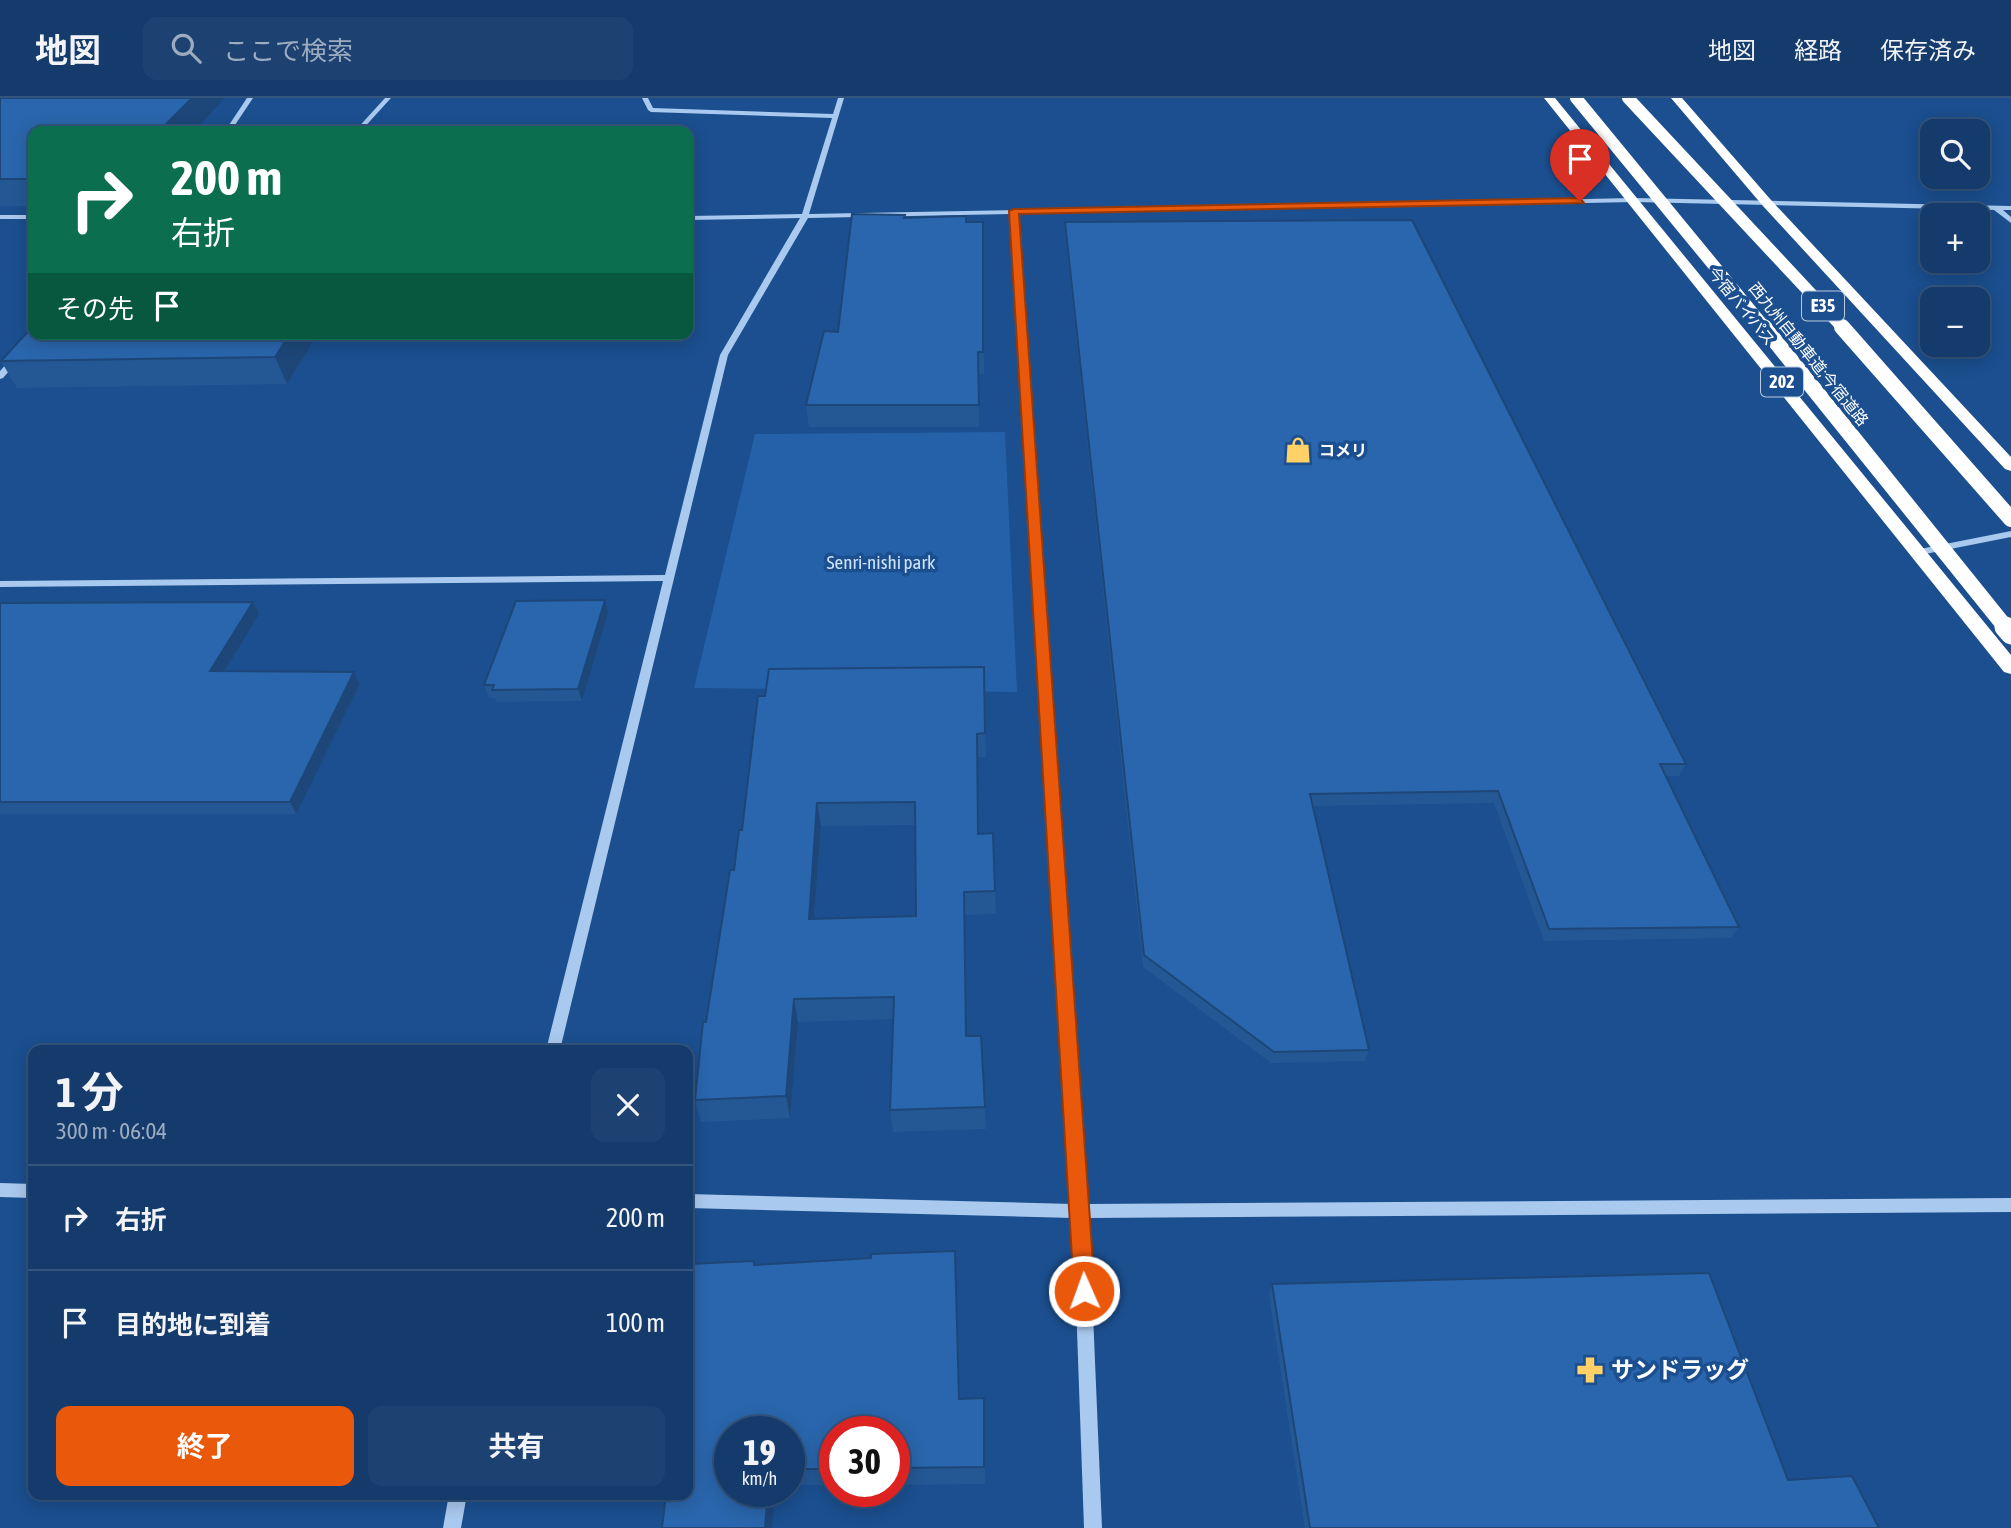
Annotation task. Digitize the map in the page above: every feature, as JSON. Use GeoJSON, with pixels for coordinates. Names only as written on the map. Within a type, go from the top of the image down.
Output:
{"type":"FeatureCollection","features":[{"type":"Feature","properties":{"kind":"highway","name":"今宿バイパス"},"geometry":{"type":"LineString","coordinates":[[1549,98],[1920,552],[2011,668]]}},
{"type":"Feature","properties":{"kind":"highway","name":"西九州自動車道;今宿道路"},"geometry":{"type":"LineString","coordinates":[[1576,98],[1797,366],[2011,634]]}},
{"type":"Feature","properties":{"kind":"highway","name":"西九州自動車道;今宿道路"},"geometry":{"type":"LineString","coordinates":[[1628,98],[1887,375],[2011,519]]}},
{"type":"Feature","properties":{"kind":"highway"},"geometry":{"type":"LineString","coordinates":[[1676,98],[1767,204],[2011,466]]}},
{"type":"Feature","properties":{"kind":"street"},"geometry":{"type":"LineString","coordinates":[[231,126],[250,98]]}},
{"type":"Feature","properties":{"kind":"street"},"geometry":{"type":"LineString","coordinates":[[363,126],[388,98]]}},
{"type":"Feature","properties":{"kind":"street"},"geometry":{"type":"LineString","coordinates":[[645,98],[651,110],[836,116]]}},
{"type":"Feature","properties":{"kind":"street"},"geometry":{"type":"LineString","coordinates":[[553,1045],[724,355],[805,216],[841,98]]}},
{"type":"Feature","properties":{"kind":"street"},"geometry":{"type":"LineString","coordinates":[[693,218],[1634,200],[2011,208]]}},
{"type":"Feature","properties":{"kind":"street"},"geometry":{"type":"LineString","coordinates":[[1997,209],[2011,221]]}},
{"type":"Feature","properties":{"kind":"street"},"geometry":{"type":"LineString","coordinates":[[1014,211],[1081,1212],[1093,1528]]}},
{"type":"Feature","properties":{"kind":"street"},"geometry":{"type":"LineString","coordinates":[[0,216],[28,216]]}},
{"type":"Feature","properties":{"kind":"street"},"geometry":{"type":"LineString","coordinates":[[0,376],[33,340]]}},
{"type":"Feature","properties":{"kind":"street"},"geometry":{"type":"LineString","coordinates":[[1920,552],[2011,534]]}},
{"type":"Feature","properties":{"kind":"street"},"geometry":{"type":"LineString","coordinates":[[0,584],[668,578]]}},
{"type":"Feature","properties":{"kind":"street"},"geometry":{"type":"LineString","coordinates":[[0,1190],[28,1191]]}},
{"type":"Feature","properties":{"kind":"street"},"geometry":{"type":"LineString","coordinates":[[693,1201],[1081,1212],[2011,1205]]}},
{"type":"Feature","properties":{"kind":"street"},"geometry":{"type":"LineString","coordinates":[[452,1528],[457,1500]]}},
{"type":"Feature","properties":{"kind":"green space","name":"Senri-nishi park"},"geometry":{"type":"Polygon","coordinates":[[[1005,432],[1017,692],[694,688],[755,434],[1005,432]]]}},
{"type":"Feature","properties":{"kind":"building"},"geometry":{"type":"Polygon","coordinates":[[[0,98],[192,98],[164,126],[28,126],[28,179],[0,179],[0,98]]]}},
{"type":"Feature","properties":{"kind":"building"},"geometry":{"type":"Polygon","coordinates":[[[852,214],[905,215],[904,218],[966,216],[966,222],[983,222],[983,352],[978,352],[979,405],[806,405],[824,331],[838,332],[852,214]]]}},
{"type":"Feature","properties":{"kind":"building"},"geometry":{"type":"Polygon","coordinates":[[[1412,220],[1686,764],[1660,764],[1739,927],[1549,929],[1498,791],[1310,794],[1369,1050],[1274,1052],[1144,955],[1065,222],[1412,220]]]}},
{"type":"Feature","properties":{"kind":"building"},"geometry":{"type":"Polygon","coordinates":[[[28,331],[28,340],[286,340],[275,357],[1,361],[28,331]]]}},
{"type":"Feature","properties":{"kind":"building"},"geometry":{"type":"Polygon","coordinates":[[[605,600],[578,689],[492,690],[494,685],[484,685],[516,601],[605,600]]]}},
{"type":"Feature","properties":{"kind":"building"},"geometry":{"type":"Polygon","coordinates":[[[253,602],[210,671],[354,672],[290,802],[0,802],[0,603],[253,602]]]}},
{"type":"Feature","properties":{"kind":"building"},"geometry":{"type":"Polygon","coordinates":[[[984,667],[985,733],[977,734],[978,834],[993,833],[995,891],[964,892],[966,1036],[981,1036],[985,1107],[890,1110],[894,997],[794,999],[786,1096],[695,1100],[703,1022],[706,1022],[730,870],[734,870],[739,830],[742,830],[758,696],[765,696],[769,669],[984,667]],[[915,802],[817,803],[809,919],[916,916],[915,802]]]}},
{"type":"Feature","properties":{"kind":"building"},"geometry":{"type":"Polygon","coordinates":[[[955,1251],[959,1399],[984,1398],[984,1467],[910,1468],[910,1416],[819,1416],[819,1469],[805,1469],[805,1416],[714,1416],[714,1507],[767,1507],[765,1528],[662,1528],[665,1500],[693,1500],[693,1264],[754,1261],[754,1265],[871,1258],[871,1254],[955,1251]]]}},
{"type":"Feature","properties":{"kind":"building"},"geometry":{"type":"Polygon","coordinates":[[[1709,1273],[1788,1480],[1852,1476],[1879,1528],[1310,1528],[1272,1284],[1709,1273]]]}},
{"type":"Feature","properties":{"kind":"place","name":"コメリ"},"geometry":{"type":"Point","coordinates":[1298,450]}},
{"type":"Feature","properties":{"kind":"place","name":"サンドラッグ"},"geometry":{"type":"Point","coordinates":[1590,1370]}},
{"type":"Feature","properties":{"kind":"route"},"geometry":{"type":"LineString","coordinates":[[1084,1291],[1081,1212],[1014,211],[1580,201]]}}]}
